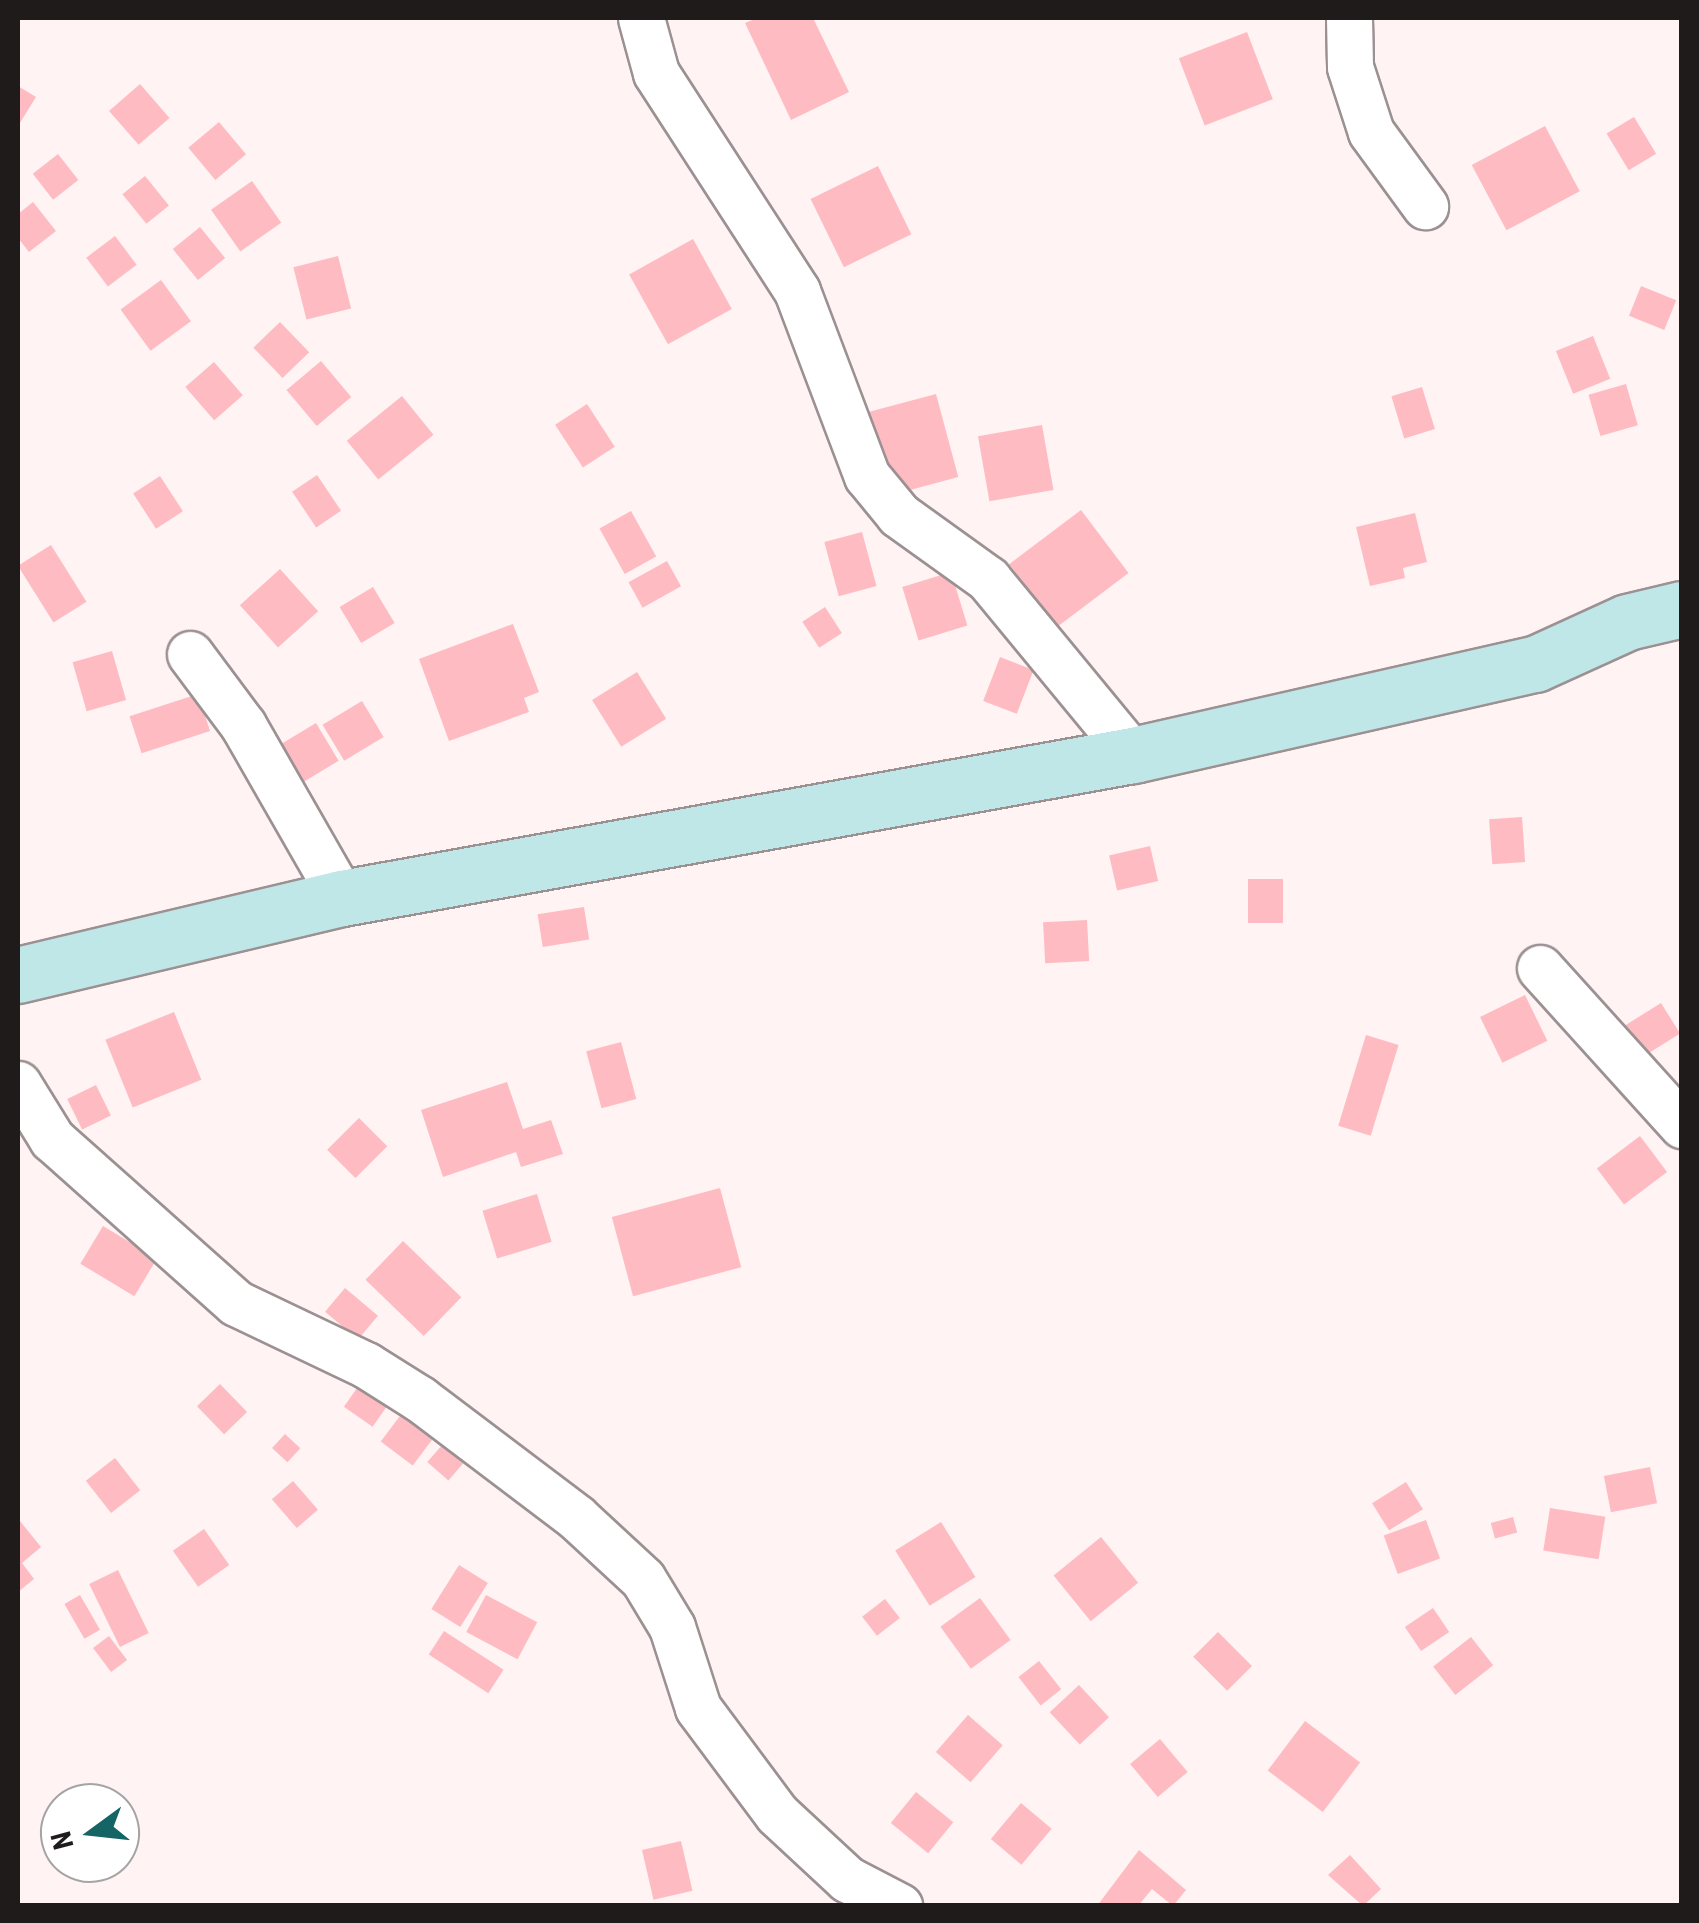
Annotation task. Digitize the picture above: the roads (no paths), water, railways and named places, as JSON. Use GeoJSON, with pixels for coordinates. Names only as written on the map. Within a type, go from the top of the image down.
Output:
{"type":"FeatureCollection","features":[{"type":"Feature","properties":{"kind":"street"},"geometry":{"type":"LineString","coordinates":[[642,18],[656,73],[797,291],[868,476],[899,514],[988,580],[1133,755]]}},
{"type":"Feature","properties":{"kind":"street"},"geometry":{"type":"LineString","coordinates":[[1350,18],[1350,66],[1371,132],[1425,206]]}},
{"type":"Feature","properties":{"kind":"street"},"geometry":{"type":"LineString","coordinates":[[18,975],[342,898],[1133,755],[1535,664],[1627,622],[1682,609]]}},
{"type":"Feature","properties":{"kind":"street"},"geometry":{"type":"LineString","coordinates":[[190,654],[243,725],[342,898]]}},
{"type":"Feature","properties":{"kind":"street"},"geometry":{"type":"LineString","coordinates":[[1540,968],[1682,1125]]}},
{"type":"Feature","properties":{"kind":"street"},"geometry":{"type":"LineString","coordinates":[[18,1084],[52,1138],[236,1303],[366,1364],[420,1399],[576,1518],[643,1579],[672,1626],[698,1708],[776,1814],[847,1880],[899,1906]]}}]}
